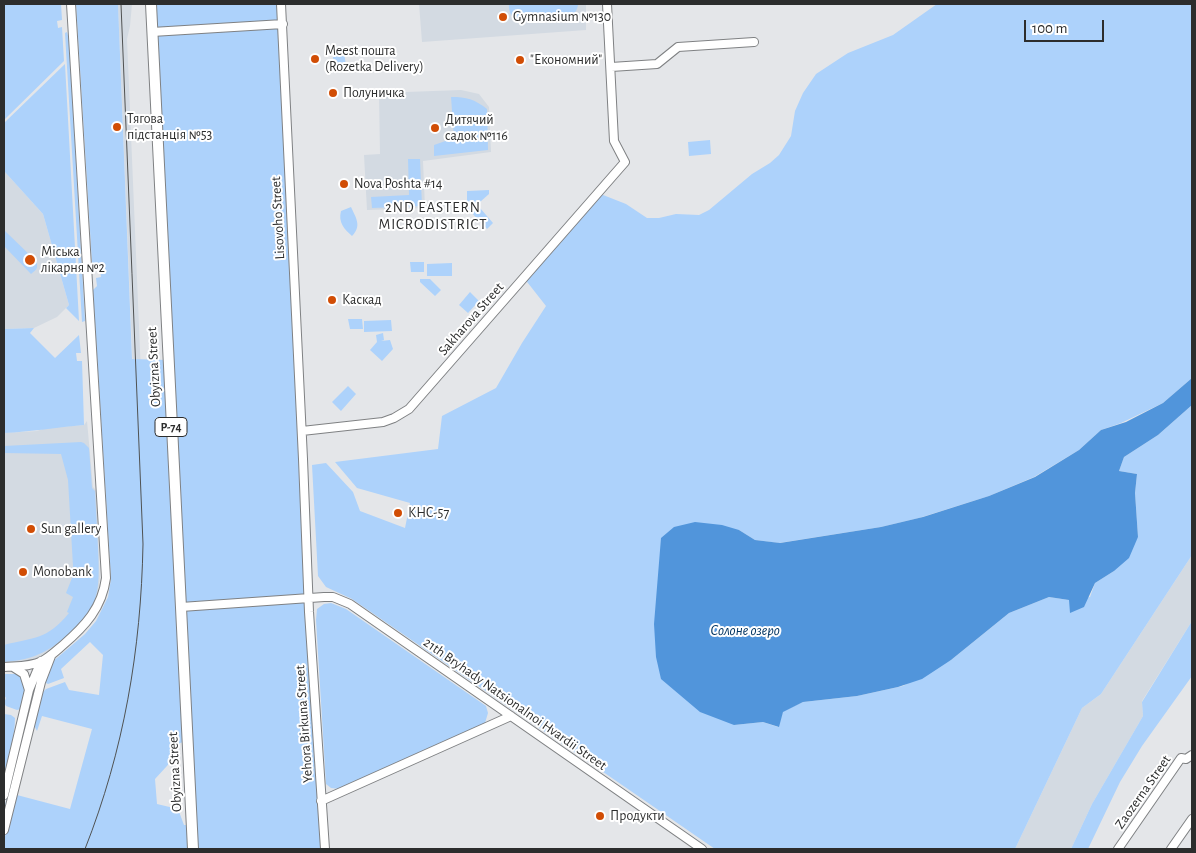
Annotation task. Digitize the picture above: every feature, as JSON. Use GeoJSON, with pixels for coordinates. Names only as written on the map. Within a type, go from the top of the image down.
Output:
{"type":"FeatureCollection","features":[{"type":"Feature","properties":{"kind":"main road","name":"Obyizna Street"},"geometry":{"type":"LineString","coordinates":[[151,4],[193,849]]}},
{"type":"Feature","properties":{"kind":"street"},"geometry":{"type":"LineString","coordinates":[[7,667],[27,666],[41,661],[82,629],[92,616],[102,595],[106,578],[71,4]]}},
{"type":"Feature","properties":{"kind":"street","name":"Lisovoho Street"},"geometry":{"type":"LineString","coordinates":[[281,4],[302,432],[308,597]]}},
{"type":"Feature","properties":{"kind":"street"},"geometry":{"type":"LineString","coordinates":[[607,4],[611,67],[657,64],[678,47],[754,42]]}},
{"type":"Feature","properties":{"kind":"street"},"geometry":{"type":"LineString","coordinates":[[152,32],[283,24]]}},
{"type":"Feature","properties":{"kind":"street","name":"Sakharova Street"},"geometry":{"type":"LineString","coordinates":[[302,432],[383,422],[394,418],[409,408],[625,162],[614,141],[611,67]]}},
{"type":"Feature","properties":{"kind":"street","name":"21th Bryhady Natsionalnoi Hvardii Street"},"geometry":{"type":"LineString","coordinates":[[181,607],[308,597],[333,597],[350,604],[702,849]]}},
{"type":"Feature","properties":{"kind":"street","name":"Yehora Birkuna Street"},"geometry":{"type":"LineString","coordinates":[[308,597],[325,849]]}},
{"type":"Feature","properties":{"kind":"street"},"geometry":{"type":"LineString","coordinates":[[4,830],[41,682],[46,664],[52,654]]}},
{"type":"Feature","properties":{"kind":"street"},"geometry":{"type":"LineString","coordinates":[[4,795],[29,690],[41,661]]}},
{"type":"Feature","properties":{"kind":"street"},"geometry":{"type":"LineString","coordinates":[[7,667],[18,669],[24,674],[29,690]]}},
{"type":"Feature","properties":{"kind":"street"},"geometry":{"type":"LineString","coordinates":[[321,801],[510,716]]}},
{"type":"Feature","properties":{"kind":"street","name":"Zaozerna Street"},"geometry":{"type":"LineString","coordinates":[[1118,849],[1181,758],[1192,755]]}},
{"type":"Feature","properties":{"kind":"street"},"geometry":{"type":"LineString","coordinates":[[1171,849],[1192,819]]}},
{"type":"Feature","properties":{"kind":"shaded area"},"geometry":{"type":"Polygon","coordinates":[[[4,4],[61,4],[62,20],[57,21],[58,28],[62,27],[64,61],[4,120],[4,4]]]}},
{"type":"Feature","properties":{"kind":"shaded area"},"geometry":{"type":"Polygon","coordinates":[[[76,4],[118,4],[132,359],[167,360],[151,4],[281,4],[325,849],[4,849],[4,840],[17,795],[70,809],[92,729],[42,716],[37,731],[34,725],[42,693],[46,689],[65,682],[69,690],[99,695],[103,655],[90,642],[61,669],[64,678],[48,684],[44,682],[51,663],[85,634],[96,621],[108,597],[111,579],[93,290],[97,286],[96,278],[101,277],[100,269],[95,269],[92,263],[76,4]],[[187,741],[180,743],[177,755],[155,779],[157,804],[178,809],[184,825],[191,825],[187,741]]]}},
{"type":"Feature","properties":{"kind":"shaded area"},"geometry":{"type":"Polygon","coordinates":[[[118,4],[132,4],[127,39],[148,542],[146,613],[138,680],[119,762],[119,792],[100,849],[71,849],[112,760],[131,670],[140,584],[140,544],[118,4]]]}},
{"type":"Feature","properties":{"kind":"shaded area","name":"Gymnasium №130"},"geometry":{"type":"Polygon","coordinates":[[[419,4],[586,4],[586,30],[422,42],[419,4]]]}},
{"type":"Feature","properties":{"kind":"shaded area"},"geometry":{"type":"Polygon","coordinates":[[[509,4],[578,5],[575,12],[563,19],[546,22],[522,22],[512,16],[509,4]]]}},
{"type":"Feature","properties":{"kind":"shaded area"},"geometry":{"type":"Polygon","coordinates":[[[937,4],[1192,4],[1192,378],[1163,403],[1121,423],[1101,430],[1079,450],[1034,477],[989,496],[919,518],[881,527],[779,543],[755,540],[739,530],[734,725],[763,722],[778,727],[783,711],[803,702],[857,696],[903,686],[951,660],[1009,613],[1049,597],[1069,600],[1090,597],[1095,583],[1114,571],[1138,537],[1135,493],[1137,474],[1119,471],[1124,457],[1158,435],[1192,405],[1192,555],[1101,694],[1082,708],[1015,849],[715,849],[352,599],[326,587],[318,576],[312,465],[326,463],[353,492],[360,511],[405,528],[410,503],[357,488],[335,462],[438,449],[442,416],[496,388],[546,306],[524,278],[598,193],[626,204],[647,218],[659,218],[676,214],[699,215],[709,210],[752,174],[779,155],[791,136],[795,111],[803,93],[816,74],[848,53],[893,35],[937,4]]]}},
{"type":"Feature","properties":{"kind":"shaded area"},"geometry":{"type":"Polygon","coordinates":[[[67,32],[69,39],[85,321],[82,322],[65,33],[67,32]]]}},
{"type":"Feature","properties":{"kind":"shaded area"},"geometry":{"type":"Polygon","coordinates":[[[332,47],[343,47],[346,65],[344,68],[337,69],[332,47]]]}},
{"type":"Feature","properties":{"kind":"shaded area"},"geometry":{"type":"Polygon","coordinates":[[[65,64],[79,321],[66,308],[69,305],[43,214],[4,171],[4,123],[65,64]]]}},
{"type":"Feature","properties":{"kind":"shaded area","name":"Дитячий садок №116"},"geometry":{"type":"Polygon","coordinates":[[[461,90],[479,94],[489,107],[491,152],[423,161],[425,208],[367,210],[364,155],[380,154],[379,93],[461,90]]]}},
{"type":"Feature","properties":{"kind":"shaded area"},"geometry":{"type":"Polygon","coordinates":[[[451,97],[470,99],[487,109],[488,150],[434,156],[434,145],[454,138],[451,97]]]}},
{"type":"Feature","properties":{"kind":"shaded area"},"geometry":{"type":"Polygon","coordinates":[[[710,140],[711,154],[689,156],[688,142],[710,140]]]}},
{"type":"Feature","properties":{"kind":"shaded area"},"geometry":{"type":"Polygon","coordinates":[[[408,159],[420,159],[422,206],[372,208],[371,197],[409,195],[408,159]]]}},
{"type":"Feature","properties":{"kind":"shaded area","name":"Міська лікарня №2"},"geometry":{"type":"Polygon","coordinates":[[[4,171],[43,214],[69,305],[57,317],[34,328],[4,329],[4,171]]]}},
{"type":"Feature","properties":{"kind":"shaded area"},"geometry":{"type":"Polygon","coordinates":[[[489,190],[489,194],[480,202],[480,208],[493,223],[487,229],[467,208],[467,191],[489,190]]]}},
{"type":"Feature","properties":{"kind":"shaded area"},"geometry":{"type":"Polygon","coordinates":[[[351,207],[357,225],[357,229],[352,236],[344,228],[340,219],[341,211],[351,207]]]}},
{"type":"Feature","properties":{"kind":"shaded area"},"geometry":{"type":"Polygon","coordinates":[[[4,230],[36,261],[36,269],[31,274],[4,246],[4,230]]]}},
{"type":"Feature","properties":{"kind":"shaded area"},"geometry":{"type":"Polygon","coordinates":[[[410,262],[424,262],[424,272],[411,272],[410,262]]]}},
{"type":"Feature","properties":{"kind":"shaded area"},"geometry":{"type":"Polygon","coordinates":[[[452,263],[452,276],[427,276],[427,264],[452,263]]]}},
{"type":"Feature","properties":{"kind":"shaded area"},"geometry":{"type":"Polygon","coordinates":[[[420,279],[430,279],[441,290],[435,296],[420,282],[420,279]]]}},
{"type":"Feature","properties":{"kind":"shaded area"},"geometry":{"type":"Polygon","coordinates":[[[470,292],[479,301],[468,313],[459,305],[470,292]]]}},
{"type":"Feature","properties":{"kind":"shaded area"},"geometry":{"type":"Polygon","coordinates":[[[348,319],[362,319],[363,329],[350,329],[348,319]]]}},
{"type":"Feature","properties":{"kind":"shaded area"},"geometry":{"type":"Polygon","coordinates":[[[391,320],[392,331],[364,332],[364,321],[391,320]]]}},
{"type":"Feature","properties":{"kind":"shaded area"},"geometry":{"type":"Polygon","coordinates":[[[34,328],[30,333],[55,358],[79,335],[81,353],[76,353],[77,361],[82,361],[84,425],[4,433],[4,329],[34,328]]]}},
{"type":"Feature","properties":{"kind":"shaded area"},"geometry":{"type":"Polygon","coordinates":[[[383,333],[384,340],[381,341],[390,340],[393,349],[382,361],[370,350],[377,342],[376,335],[383,333]]]}},
{"type":"Feature","properties":{"kind":"shaded area"},"geometry":{"type":"Polygon","coordinates":[[[348,386],[356,394],[341,411],[332,402],[348,386]]]}},
{"type":"Feature","properties":{"kind":"shaded area"},"geometry":{"type":"Polygon","coordinates":[[[87,421],[93,487],[96,490],[100,578],[98,593],[93,606],[82,623],[57,646],[35,659],[17,663],[4,663],[4,433],[84,425],[87,421]]]}},
{"type":"Feature","properties":{"kind":"shaded area"},"geometry":{"type":"Polygon","coordinates":[[[81,442],[89,448],[92,488],[95,491],[99,577],[95,599],[84,619],[56,644],[35,656],[4,662],[4,645],[47,633],[69,613],[67,612],[73,597],[66,593],[72,578],[73,566],[68,480],[61,454],[4,453],[4,446],[81,442]]]}},
{"type":"Feature","properties":{"kind":"shaded area"},"geometry":{"type":"Polygon","coordinates":[[[1192,555],[1192,621],[1142,701],[1143,716],[1092,804],[1071,849],[1015,849],[1082,708],[1101,694],[1192,555]]]}},
{"type":"Feature","properties":{"kind":"shaded area"},"geometry":{"type":"Polygon","coordinates":[[[331,603],[346,609],[486,706],[488,713],[485,723],[340,789],[331,788],[326,784],[316,620],[317,609],[324,604],[331,603]]]}},
{"type":"Feature","properties":{"kind":"shaded area"},"geometry":{"type":"Polygon","coordinates":[[[1192,621],[1192,676],[1142,746],[1120,782],[1088,849],[1071,849],[1092,804],[1143,716],[1142,702],[1192,621]]]}},
{"type":"Feature","properties":{"kind":"shaded area"},"geometry":{"type":"Polygon","coordinates":[[[4,674],[18,674],[24,682],[25,695],[21,709],[17,710],[6,706],[4,703],[6,698],[4,695],[4,674]]]}},
{"type":"Feature","properties":{"kind":"shaded area"},"geometry":{"type":"Polygon","coordinates":[[[33,692],[35,692],[4,819],[4,809],[33,692]]]}},
{"type":"Feature","properties":{"kind":"shaded area"},"geometry":{"type":"Polygon","coordinates":[[[4,714],[15,718],[15,725],[4,776],[4,714]]]}},
{"type":"Feature","properties":{"kind":"water","name":"Солоне озеро"},"geometry":{"type":"Polygon","coordinates":[[[1192,378],[1192,405],[1158,435],[1124,457],[1119,471],[1137,474],[1135,493],[1138,537],[1129,558],[1114,571],[1095,583],[1084,607],[1070,613],[1069,600],[1049,597],[1009,613],[951,660],[922,679],[898,687],[857,696],[803,702],[783,712],[779,727],[763,722],[734,725],[700,712],[661,679],[656,657],[654,624],[661,538],[674,527],[695,522],[722,525],[739,530],[755,540],[780,543],[881,527],[923,517],[989,496],[1035,477],[1079,450],[1101,430],[1126,422],[1163,403],[1192,378]]]}},
{"type":"Feature","properties":{"kind":"tram line"},"geometry":{"type":"LineString","coordinates":[[85,849],[99,812],[120,737],[134,661],[142,583],[143,544],[121,4]]}},
{"type":"Feature","properties":{"kind":"place","name":"Gymnasium №130"},"geometry":{"type":"Point","coordinates":[503,17]}},
{"type":"Feature","properties":{"kind":"place","name":"Meest пошта (Rozetka Delivery)"},"geometry":{"type":"Point","coordinates":[315,59]}},
{"type":"Feature","properties":{"kind":"place","name":"\"Економний\""},"geometry":{"type":"Point","coordinates":[520,60]}},
{"type":"Feature","properties":{"kind":"place","name":"Полуничка"},"geometry":{"type":"Point","coordinates":[333,93]}},
{"type":"Feature","properties":{"kind":"place","name":"Тягова підстанція №53"},"geometry":{"type":"Point","coordinates":[117,127]}},
{"type":"Feature","properties":{"kind":"place","name":"Дитячий садок №116"},"geometry":{"type":"Point","coordinates":[435,128]}},
{"type":"Feature","properties":{"kind":"place","name":"Nova Poshta #14"},"geometry":{"type":"Point","coordinates":[344,184]}},
{"type":"Feature","properties":{"kind":"place","name":"Міська лікарня №2"},"geometry":{"type":"Point","coordinates":[30,260]}},
{"type":"Feature","properties":{"kind":"place","name":"Каскад"},"geometry":{"type":"Point","coordinates":[332,300]}},
{"type":"Feature","properties":{"kind":"place","name":"КНС-57"},"geometry":{"type":"Point","coordinates":[398,513]}},
{"type":"Feature","properties":{"kind":"place","name":"Sun gallery"},"geometry":{"type":"Point","coordinates":[31,529]}},
{"type":"Feature","properties":{"kind":"place","name":"Monobank"},"geometry":{"type":"Point","coordinates":[23,572]}},
{"type":"Feature","properties":{"kind":"place","name":"Продукти"},"geometry":{"type":"Point","coordinates":[600,816]}},
{"type":"Feature","properties":{"kind":"district","name":"2ND EASTERN MICRODISTRICT"},"geometry":{"type":"Point","coordinates":[433,216]}}]}
